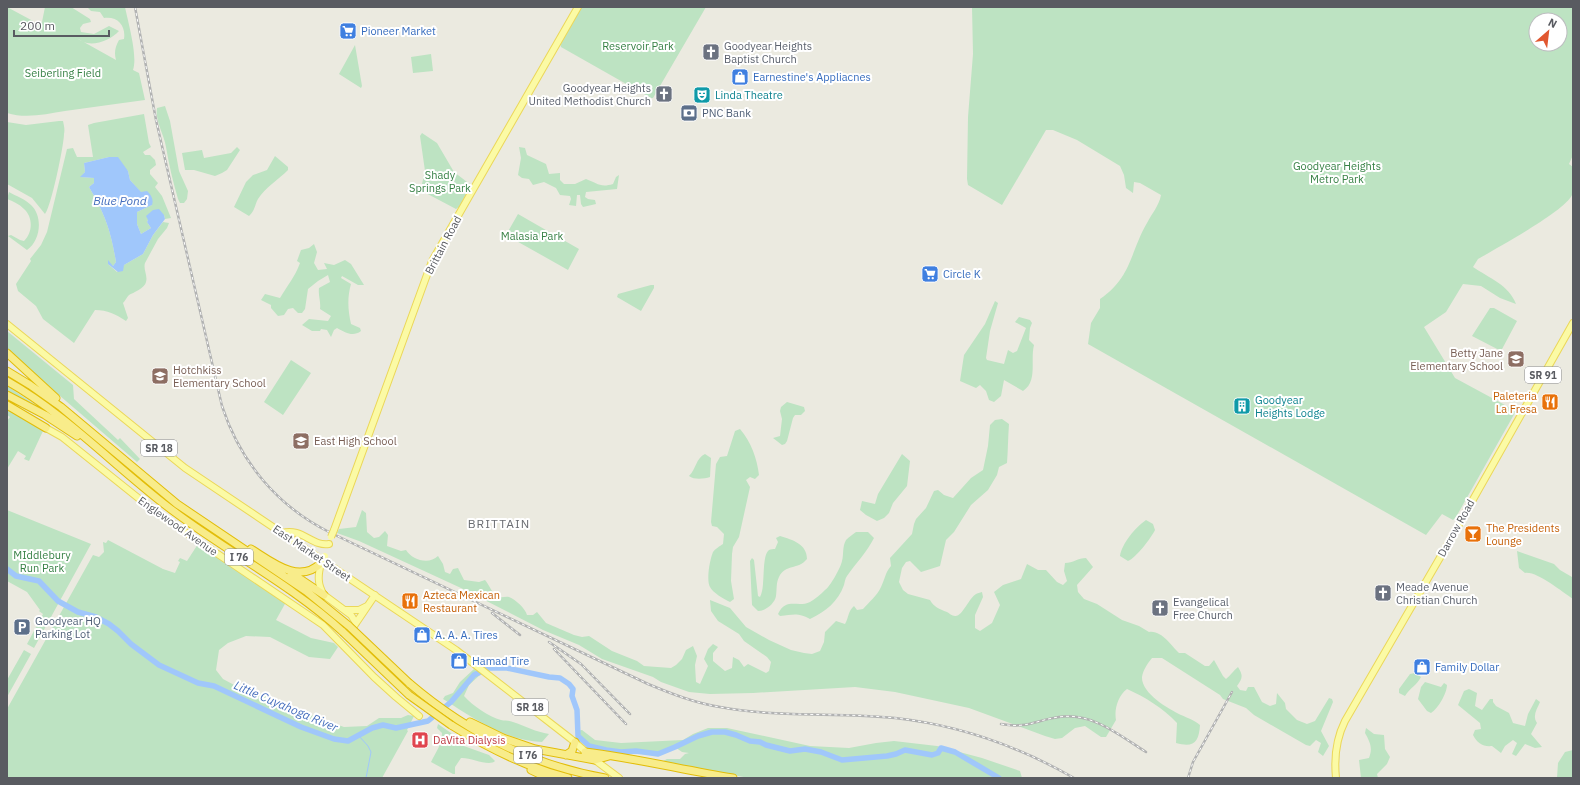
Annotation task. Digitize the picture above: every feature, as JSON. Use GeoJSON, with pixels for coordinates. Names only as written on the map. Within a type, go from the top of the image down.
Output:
{"type":"FeatureCollection","features":[{"type":"Feature","properties":{"kind":"highway"},"geometry":{"type":"LineString","coordinates":[[7,353],[92,433]]}},
{"type":"Feature","properties":{"kind":"highway","name":"I 76"},"geometry":{"type":"LineString","coordinates":[[7,371],[47,396],[140,474],[192,514],[306,591],[349,626],[402,678],[436,705],[494,740],[538,760],[581,773],[605,778]]}},
{"type":"Feature","properties":{"kind":"highway","name":"I 76"},"geometry":{"type":"LineString","coordinates":[[7,381],[32,396],[58,415],[132,478],[199,530],[309,603],[344,632],[409,695],[451,726],[508,756],[533,767],[568,778]]}},
{"type":"Feature","properties":{"kind":"highway"},"geometry":{"type":"LineString","coordinates":[[7,394],[49,418],[103,454]]}},
{"type":"Feature","properties":{"kind":"highway"},"geometry":{"type":"LineString","coordinates":[[7,405],[46,428]]}},
{"type":"Feature","properties":{"kind":"highway"},"geometry":{"type":"LineString","coordinates":[[192,514],[285,569],[324,595]]}},
{"type":"Feature","properties":{"kind":"highway"},"geometry":{"type":"LineString","coordinates":[[285,569],[298,573],[306,572],[314,570],[321,563]]}},
{"type":"Feature","properties":{"kind":"highway"},"geometry":{"type":"LineString","coordinates":[[456,717],[514,742],[535,749],[595,760],[609,756]]}},
{"type":"Feature","properties":{"kind":"highway"},"geometry":{"type":"LineString","coordinates":[[566,755],[572,752],[574,742]]}},
{"type":"Feature","properties":{"kind":"highway"},"geometry":{"type":"LineString","coordinates":[[585,752],[633,759],[733,778]]}},
{"type":"Feature","properties":{"kind":"highway"},"geometry":{"type":"LineString","coordinates":[[508,756],[527,768],[548,778]]}},
{"type":"Feature","properties":{"kind":"main road","name":"Brittain Road"},"geometry":{"type":"LineString","coordinates":[[324,595],[318,581],[321,563],[325,556],[432,261],[578,7]]}},
{"type":"Feature","properties":{"kind":"main road","name":"East Market Street"},"geometry":{"type":"LineString","coordinates":[[7,324],[185,468],[375,595],[479,667],[619,778]]}},
{"type":"Feature","properties":{"kind":"main road","name":"Darrow Road"},"geometry":{"type":"LineString","coordinates":[[1336,778],[1336,751],[1339,733],[1573,324]]}},
{"type":"Feature","properties":{"kind":"main road","name":"Englewood Avenue"},"geometry":{"type":"LineString","coordinates":[[46,428],[62,437],[157,513],[323,625],[374,677],[420,716]]}},
{"type":"Feature","properties":{"kind":"main road"},"geometry":{"type":"LineString","coordinates":[[282,533],[295,532],[320,544],[329,544]]}},
{"type":"Feature","properties":{"kind":"main road"},"geometry":{"type":"LineString","coordinates":[[324,595],[351,615],[356,623]]}},
{"type":"Feature","properties":{"kind":"main road"},"geometry":{"type":"LineString","coordinates":[[343,644],[375,595]]}},
{"type":"Feature","properties":{"kind":"main road"},"geometry":{"type":"LineString","coordinates":[[344,609],[362,609],[368,605]]}},
{"type":"Feature","properties":{"kind":"green space","name":"Seiberling Field"},"geometry":{"type":"Polygon","coordinates":[[[7,7],[33,21],[32,22],[42,22],[45,7],[71,7],[90,19],[91,22],[83,24],[80,28],[81,32],[94,34],[109,26],[119,31],[109,39],[100,42],[83,42],[116,60],[115,52],[117,45],[119,40],[124,39],[124,30],[122,26],[117,20],[104,18],[100,12],[91,11],[87,7],[125,7],[133,48],[133,70],[139,73],[145,100],[36,115],[21,116],[7,113],[7,7]]]}},
{"type":"Feature","properties":{"kind":"green space","name":"Reservoir Park"},"geometry":{"type":"Polygon","coordinates":[[[581,7],[706,7],[653,98],[651,98],[561,47],[560,43],[581,7]]]}},
{"type":"Feature","properties":{"kind":"green space","name":"Goodyear Heights Metro Park"},"geometry":{"type":"Polygon","coordinates":[[[972,7],[1573,7],[1573,155],[1569,164],[1573,167],[1574,185],[1572,195],[1567,202],[1544,219],[1478,259],[1473,267],[1504,287],[1513,297],[1516,304],[1500,298],[1481,286],[1463,284],[1446,312],[1424,327],[1455,378],[1516,411],[1456,517],[1453,520],[1442,514],[1426,535],[1088,344],[1091,323],[1100,308],[1100,299],[1111,291],[1124,273],[1141,234],[1157,206],[1161,195],[1140,183],[1134,182],[1133,193],[1126,188],[1124,175],[1120,166],[1077,140],[1053,130],[1046,130],[1002,205],[968,185],[968,117],[973,54],[972,7]]]}},
{"type":"Feature","properties":{"kind":"green space"},"geometry":{"type":"Polygon","coordinates":[[[355,45],[362,86],[361,88],[339,74],[355,45]]]}},
{"type":"Feature","properties":{"kind":"green space"},"geometry":{"type":"Polygon","coordinates":[[[431,54],[433,71],[413,73],[411,57],[431,54]]]}},
{"type":"Feature","properties":{"kind":"green space"},"geometry":{"type":"Polygon","coordinates":[[[165,106],[170,121],[179,171],[188,191],[187,199],[184,203],[180,203],[178,199],[165,142],[157,118],[157,108],[165,106]]]}},
{"type":"Feature","properties":{"kind":"green space"},"geometry":{"type":"Polygon","coordinates":[[[144,114],[151,147],[143,152],[145,155],[150,155],[155,160],[156,165],[150,170],[150,174],[158,183],[155,187],[162,196],[171,218],[165,219],[164,215],[148,220],[147,222],[151,228],[141,234],[137,224],[137,212],[152,205],[130,180],[128,171],[109,157],[84,163],[85,172],[81,177],[94,178],[94,183],[89,187],[107,223],[112,241],[116,262],[113,266],[108,264],[117,272],[124,265],[143,254],[153,235],[163,222],[169,223],[158,239],[145,263],[145,284],[139,290],[129,295],[123,303],[128,318],[126,321],[111,313],[95,310],[74,343],[43,319],[36,306],[18,291],[16,284],[31,261],[30,259],[41,245],[47,232],[67,149],[73,148],[77,157],[93,157],[88,125],[144,114]]]}},
{"type":"Feature","properties":{"kind":"green space"},"geometry":{"type":"Polygon","coordinates":[[[63,121],[64,129],[60,163],[54,189],[45,214],[32,198],[7,184],[7,122],[26,125],[63,121]]]}},
{"type":"Feature","properties":{"kind":"green space","name":"Shady Springs Park"},"geometry":{"type":"Polygon","coordinates":[[[422,133],[437,143],[454,172],[471,185],[459,207],[456,209],[422,191],[421,188],[425,171],[420,136],[422,133]]]}},
{"type":"Feature","properties":{"kind":"green space"},"geometry":{"type":"Polygon","coordinates":[[[237,147],[240,150],[227,170],[222,173],[215,176],[194,170],[185,170],[182,153],[202,150],[204,158],[231,153],[237,147]]]}},
{"type":"Feature","properties":{"kind":"green space"},"geometry":{"type":"Polygon","coordinates":[[[519,147],[525,148],[527,155],[546,164],[549,174],[560,173],[560,180],[564,184],[575,184],[586,179],[599,184],[609,185],[613,184],[616,177],[619,175],[617,189],[586,192],[585,197],[595,200],[596,204],[583,207],[581,204],[580,195],[577,195],[576,206],[569,205],[571,199],[570,196],[560,195],[556,188],[544,182],[533,185],[529,179],[522,178],[518,175],[521,158],[519,147]]]}},
{"type":"Feature","properties":{"kind":"green space"},"geometry":{"type":"Polygon","coordinates":[[[275,156],[288,167],[288,170],[261,195],[253,212],[249,216],[234,207],[246,182],[253,175],[267,170],[275,156]]]}},
{"type":"Feature","properties":{"kind":"green space"},"geometry":{"type":"Polygon","coordinates":[[[9,192],[29,203],[35,210],[39,221],[38,234],[32,246],[27,250],[8,236],[11,235],[24,241],[29,233],[31,225],[27,212],[16,203],[7,199],[9,192]]]}},
{"type":"Feature","properties":{"kind":"green space","name":"Malasia Park"},"geometry":{"type":"Polygon","coordinates":[[[518,214],[579,249],[568,270],[506,235],[518,214]]]}},
{"type":"Feature","properties":{"kind":"green space"},"geometry":{"type":"Polygon","coordinates":[[[314,244],[317,252],[314,263],[318,270],[327,269],[324,263],[334,265],[345,260],[351,264],[364,285],[358,285],[342,276],[341,278],[351,284],[348,299],[349,314],[351,324],[360,328],[361,331],[358,333],[349,334],[337,328],[334,330],[331,337],[327,330],[321,329],[320,331],[312,331],[302,325],[309,319],[328,321],[331,316],[320,309],[319,288],[330,282],[328,275],[308,289],[305,309],[302,313],[298,313],[293,308],[288,309],[284,315],[278,316],[271,308],[271,305],[261,300],[265,294],[280,298],[298,268],[300,263],[297,261],[301,250],[309,248],[314,244]]]}},
{"type":"Feature","properties":{"kind":"green space"},"geometry":{"type":"Polygon","coordinates":[[[654,285],[654,288],[641,311],[617,297],[618,294],[654,285]]]}},
{"type":"Feature","properties":{"kind":"green space"},"geometry":{"type":"Polygon","coordinates":[[[995,301],[998,303],[990,331],[986,358],[987,360],[1004,364],[1008,350],[1013,353],[1017,351],[1026,328],[1015,322],[1019,317],[1030,320],[1032,323],[1029,340],[1034,345],[1033,370],[1028,387],[1023,391],[1004,380],[1001,396],[994,402],[989,400],[986,391],[980,385],[976,388],[960,381],[964,355],[985,324],[995,301]]]}},
{"type":"Feature","properties":{"kind":"green space"},"geometry":{"type":"Polygon","coordinates":[[[1490,308],[1494,308],[1517,321],[1501,351],[1472,336],[1490,308]]]}},
{"type":"Feature","properties":{"kind":"green space"},"geometry":{"type":"Polygon","coordinates":[[[7,331],[73,385],[74,399],[118,440],[120,438],[140,459],[137,462],[10,353],[7,349],[7,331]]]}},
{"type":"Feature","properties":{"kind":"green space"},"geometry":{"type":"Polygon","coordinates":[[[291,360],[311,373],[283,415],[264,402],[291,360]]]}},
{"type":"Feature","properties":{"kind":"green space"},"geometry":{"type":"Polygon","coordinates":[[[7,386],[48,413],[7,392],[7,386]]]}},
{"type":"Feature","properties":{"kind":"green space"},"geometry":{"type":"Polygon","coordinates":[[[787,402],[804,407],[805,411],[801,415],[795,415],[787,441],[782,445],[773,438],[780,436],[782,419],[780,411],[781,407],[787,402]]]}},
{"type":"Feature","properties":{"kind":"green space"},"geometry":{"type":"Polygon","coordinates":[[[7,407],[43,428],[43,431],[29,461],[24,459],[26,456],[18,451],[7,469],[7,421],[10,417],[7,415],[7,407]]]}},
{"type":"Feature","properties":{"kind":"green space"},"geometry":{"type":"Polygon","coordinates":[[[1002,419],[1009,424],[1007,463],[999,467],[997,475],[988,490],[971,505],[954,532],[946,540],[940,566],[921,572],[910,561],[906,562],[902,568],[899,582],[903,590],[908,594],[930,600],[937,608],[953,616],[958,616],[973,596],[982,592],[983,597],[975,615],[975,628],[980,631],[992,623],[1000,605],[994,592],[1003,585],[1021,579],[1027,564],[1038,570],[1046,570],[1057,582],[1063,585],[1067,581],[1064,571],[1065,563],[1086,558],[1093,567],[1077,585],[1078,592],[1084,599],[1097,604],[1122,620],[1139,626],[1149,632],[1158,633],[1179,653],[1185,653],[1205,666],[1209,666],[1214,660],[1226,679],[1238,667],[1241,672],[1241,679],[1237,686],[1240,690],[1246,691],[1248,687],[1254,687],[1262,702],[1270,706],[1276,704],[1277,693],[1285,703],[1286,709],[1297,720],[1307,724],[1315,721],[1329,698],[1332,699],[1333,702],[1321,731],[1329,746],[1323,756],[1318,752],[1321,743],[1316,740],[1310,746],[1306,745],[1254,715],[1246,708],[1223,699],[1220,695],[1162,658],[1152,658],[1150,660],[1142,677],[1143,683],[1146,689],[1156,700],[1200,725],[1197,739],[1191,744],[1187,745],[1176,743],[1177,723],[1154,703],[1127,689],[1119,699],[1116,707],[1116,720],[1106,737],[1101,737],[1085,726],[1075,728],[1062,738],[1055,739],[969,708],[895,692],[855,687],[753,693],[710,694],[689,692],[661,682],[653,677],[602,659],[579,645],[543,630],[461,588],[359,541],[337,533],[339,529],[356,527],[362,510],[366,513],[367,532],[374,538],[379,537],[385,531],[388,535],[387,546],[401,551],[406,550],[416,559],[426,561],[434,559],[438,556],[443,564],[445,572],[450,574],[453,569],[458,568],[464,580],[479,582],[485,580],[497,596],[509,597],[514,600],[522,607],[527,615],[533,615],[537,612],[546,623],[574,635],[582,637],[589,636],[612,651],[637,661],[644,666],[671,668],[682,659],[686,650],[693,646],[697,656],[695,665],[696,682],[700,684],[708,666],[704,659],[708,649],[713,644],[718,647],[713,653],[713,661],[725,671],[732,668],[733,657],[739,660],[744,667],[748,664],[766,673],[769,671],[771,662],[767,657],[744,641],[739,634],[718,621],[711,611],[710,600],[730,608],[746,627],[769,640],[791,650],[804,653],[812,654],[820,651],[824,642],[825,632],[836,621],[845,624],[854,606],[857,610],[863,609],[873,599],[891,566],[890,558],[912,534],[916,519],[926,508],[934,491],[938,490],[944,495],[953,498],[971,478],[983,470],[988,446],[990,425],[995,420],[1002,419]]]}},
{"type":"Feature","properties":{"kind":"green space"},"geometry":{"type":"Polygon","coordinates":[[[740,429],[753,450],[759,475],[755,479],[750,477],[746,480],[750,487],[739,537],[733,547],[731,581],[734,599],[730,602],[722,598],[710,587],[708,580],[713,552],[723,544],[724,534],[717,527],[712,526],[711,522],[716,464],[720,457],[727,456],[735,431],[740,429]]]}},
{"type":"Feature","properties":{"kind":"green space"},"geometry":{"type":"Polygon","coordinates":[[[705,454],[711,458],[710,477],[699,479],[689,476],[700,458],[705,454]]]}},
{"type":"Feature","properties":{"kind":"green space"},"geometry":{"type":"Polygon","coordinates":[[[902,454],[910,461],[907,486],[893,503],[889,513],[884,518],[877,521],[860,510],[862,501],[875,504],[878,494],[902,454]]]}},
{"type":"Feature","properties":{"kind":"green space","name":"MIddlebury Run Park"},"geometry":{"type":"Polygon","coordinates":[[[7,510],[91,544],[34,648],[27,644],[43,614],[39,611],[40,610],[27,592],[7,581],[7,510]]]}},
{"type":"Feature","properties":{"kind":"green space"},"geometry":{"type":"Polygon","coordinates":[[[1146,520],[1153,524],[1155,530],[1147,543],[1128,561],[1120,556],[1121,551],[1126,541],[1134,531],[1146,520]]]}},
{"type":"Feature","properties":{"kind":"green space"},"geometry":{"type":"Polygon","coordinates":[[[856,532],[868,532],[874,538],[865,553],[845,579],[844,585],[835,601],[821,613],[810,619],[798,615],[780,616],[778,614],[781,609],[788,604],[806,604],[830,585],[841,564],[846,540],[856,532]]]}},
{"type":"Feature","properties":{"kind":"green space"},"geometry":{"type":"Polygon","coordinates":[[[780,536],[794,541],[802,546],[805,550],[807,559],[800,565],[788,568],[782,573],[777,582],[774,601],[767,608],[758,611],[752,605],[750,561],[752,558],[754,560],[758,596],[760,597],[763,586],[765,558],[769,550],[775,549],[778,542],[776,538],[780,536]]]}},
{"type":"Feature","properties":{"kind":"green space"},"geometry":{"type":"Polygon","coordinates":[[[108,540],[163,569],[175,573],[180,562],[178,561],[180,558],[187,561],[198,544],[286,602],[276,620],[311,638],[334,643],[338,647],[330,659],[309,657],[270,637],[246,636],[228,643],[219,650],[216,670],[223,679],[238,687],[268,696],[292,708],[344,727],[367,726],[379,718],[401,718],[408,715],[414,716],[407,730],[408,731],[382,778],[7,778],[7,709],[93,555],[99,557],[104,552],[103,542],[106,543],[108,540]]]}},
{"type":"Feature","properties":{"kind":"green space"},"geometry":{"type":"Polygon","coordinates":[[[1517,551],[1554,564],[1560,570],[1572,577],[1573,599],[1543,579],[1530,573],[1525,573],[1519,568],[1517,551]]]}},
{"type":"Feature","properties":{"kind":"green space"},"geometry":{"type":"Polygon","coordinates":[[[24,650],[31,654],[7,697],[7,680],[24,650]]]}},
{"type":"Feature","properties":{"kind":"green space"},"geometry":{"type":"Polygon","coordinates":[[[474,669],[481,674],[469,685],[464,696],[476,707],[491,716],[501,720],[512,721],[549,734],[542,742],[528,741],[502,733],[477,720],[443,699],[445,696],[453,693],[460,682],[474,669]]]}},
{"type":"Feature","properties":{"kind":"green space"},"geometry":{"type":"Polygon","coordinates":[[[1415,673],[1421,677],[1418,682],[1405,696],[1399,693],[1399,689],[1410,674],[1415,673]]]}},
{"type":"Feature","properties":{"kind":"green space"},"geometry":{"type":"Polygon","coordinates":[[[1425,682],[1441,687],[1444,683],[1447,685],[1442,700],[1431,713],[1427,711],[1418,699],[1421,687],[1425,682]]]}},
{"type":"Feature","properties":{"kind":"green space"},"geometry":{"type":"Polygon","coordinates":[[[1469,689],[1477,693],[1475,706],[1482,710],[1490,699],[1493,699],[1496,706],[1509,713],[1513,723],[1525,726],[1528,714],[1536,699],[1540,702],[1535,715],[1537,723],[1531,734],[1542,747],[1535,748],[1525,744],[1516,756],[1512,754],[1517,743],[1513,740],[1505,746],[1501,753],[1492,746],[1486,746],[1478,742],[1473,735],[1475,730],[1481,729],[1480,723],[1458,705],[1464,691],[1469,689]]]}},
{"type":"Feature","properties":{"kind":"green space"},"geometry":{"type":"Polygon","coordinates":[[[438,724],[451,733],[454,739],[461,745],[489,755],[495,761],[488,763],[461,758],[455,767],[455,774],[431,762],[442,737],[442,733],[437,728],[438,724]]]}},
{"type":"Feature","properties":{"kind":"green space"},"geometry":{"type":"Polygon","coordinates":[[[708,728],[727,728],[810,746],[849,748],[894,741],[937,746],[982,758],[1020,771],[1022,778],[749,778],[661,762],[667,759],[680,759],[685,754],[689,753],[682,752],[675,747],[658,754],[652,754],[639,751],[611,750],[593,747],[580,738],[577,731],[582,730],[595,740],[621,743],[683,740],[708,728]]]}},
{"type":"Feature","properties":{"kind":"green space"},"geometry":{"type":"Polygon","coordinates":[[[1366,728],[1374,734],[1384,735],[1385,749],[1390,757],[1387,764],[1377,774],[1378,778],[1361,778],[1359,760],[1369,758],[1371,751],[1370,742],[1365,733],[1366,728]]]}},
{"type":"Feature","properties":{"kind":"green space"},"geometry":{"type":"Polygon","coordinates":[[[1573,750],[1573,778],[1557,778],[1558,763],[1565,752],[1573,750]]]}},
{"type":"Feature","properties":{"kind":"water","name":"Blue Pond"},"geometry":{"type":"Polygon","coordinates":[[[109,157],[118,157],[128,171],[130,180],[141,192],[147,191],[152,197],[152,205],[137,212],[137,224],[141,234],[151,228],[147,222],[148,220],[146,216],[153,210],[159,209],[164,215],[165,219],[153,235],[143,254],[124,265],[123,271],[118,272],[108,264],[108,260],[113,266],[116,262],[107,223],[89,187],[94,183],[94,178],[80,177],[85,172],[84,163],[109,157]]]}},
{"type":"Feature","properties":{"kind":"waterway","name":"Little Cuyahoga River"},"geometry":{"type":"LineString","coordinates":[[7,569],[16,576],[39,581],[58,601],[78,612],[96,617],[109,624],[131,644],[159,665],[198,683],[214,686],[301,727],[334,739],[348,741],[372,728],[383,725],[396,728],[428,721],[451,702],[474,675],[489,668],[507,668],[560,678],[569,684],[573,689],[572,696],[577,710],[578,736],[589,746],[606,750],[621,752],[636,751],[658,754],[698,736],[712,732],[725,732],[750,741],[760,742],[790,751],[805,749],[821,752],[842,760],[887,756],[905,750],[932,755],[938,753],[941,748],[955,752],[999,778]]}},
{"type":"Feature","properties":{"kind":"waterway"},"geometry":{"type":"LineString","coordinates":[[359,736],[371,752],[366,778]]}},
{"type":"Feature","properties":{"kind":"railway"},"geometry":{"type":"LineString","coordinates":[[135,7],[156,120],[222,406],[239,446],[250,464],[263,481],[294,510],[331,533],[648,684],[684,698],[711,705],[764,713],[873,716],[919,721],[965,732],[1010,747],[1074,778]]}},
{"type":"Feature","properties":{"kind":"railway"},"geometry":{"type":"LineString","coordinates":[[492,613],[520,635]]}},
{"type":"Feature","properties":{"kind":"railway"},"geometry":{"type":"LineString","coordinates":[[549,642],[581,664],[630,714]]}},
{"type":"Feature","properties":{"kind":"railway"},"geometry":{"type":"LineString","coordinates":[[554,649],[626,724]]}},
{"type":"Feature","properties":{"kind":"railway"},"geometry":{"type":"LineString","coordinates":[[1188,778],[1193,762],[1232,692]]}},
{"type":"Feature","properties":{"kind":"railway"},"geometry":{"type":"LineString","coordinates":[[1001,724],[1025,725],[1051,718],[1071,716],[1083,718],[1105,726],[1146,752]]}},
{"type":"Feature","properties":{"kind":"place","name":"Pioneer Market"},"geometry":{"type":"Point","coordinates":[348,31]}},
{"type":"Feature","properties":{"kind":"place","name":"Goodyear Heights Baptist Church"},"geometry":{"type":"Point","coordinates":[711,52]}},
{"type":"Feature","properties":{"kind":"place","name":"Earnestine's Appliacnes"},"geometry":{"type":"Point","coordinates":[740,77]}},
{"type":"Feature","properties":{"kind":"place","name":"Goodyear Heights United Methodist Church"},"geometry":{"type":"Point","coordinates":[664,94]}},
{"type":"Feature","properties":{"kind":"place","name":"Linda Theatre"},"geometry":{"type":"Point","coordinates":[702,95]}},
{"type":"Feature","properties":{"kind":"place","name":"PNC Bank"},"geometry":{"type":"Point","coordinates":[689,113]}},
{"type":"Feature","properties":{"kind":"place","name":"Circle K"},"geometry":{"type":"Point","coordinates":[930,274]}},
{"type":"Feature","properties":{"kind":"place","name":"Betty Jane Elementary School"},"geometry":{"type":"Point","coordinates":[1516,359]}},
{"type":"Feature","properties":{"kind":"place","name":"Hotchkiss Elementary School"},"geometry":{"type":"Point","coordinates":[160,376]}},
{"type":"Feature","properties":{"kind":"place","name":"Paleteria La Fresa"},"geometry":{"type":"Point","coordinates":[1550,402]}},
{"type":"Feature","properties":{"kind":"place","name":"Goodyear Heights Lodge"},"geometry":{"type":"Point","coordinates":[1242,406]}},
{"type":"Feature","properties":{"kind":"place","name":"East High School"},"geometry":{"type":"Point","coordinates":[301,441]}},
{"type":"Feature","properties":{"kind":"place","name":"The Presidents Lounge"},"geometry":{"type":"Point","coordinates":[1473,534]}},
{"type":"Feature","properties":{"kind":"place","name":"Meade Avenue Christian Church"},"geometry":{"type":"Point","coordinates":[1383,593]}},
{"type":"Feature","properties":{"kind":"place","name":"Azteca Mexican Restaurant"},"geometry":{"type":"Point","coordinates":[410,601]}},
{"type":"Feature","properties":{"kind":"place","name":"Evangelical Free Church"},"geometry":{"type":"Point","coordinates":[1160,608]}},
{"type":"Feature","properties":{"kind":"place","name":"Goodyear HQ Parking Lot"},"geometry":{"type":"Point","coordinates":[22,627]}},
{"type":"Feature","properties":{"kind":"place","name":"A. A. A. Tires"},"geometry":{"type":"Point","coordinates":[422,635]}},
{"type":"Feature","properties":{"kind":"place","name":"Hamad Tire"},"geometry":{"type":"Point","coordinates":[459,661]}},
{"type":"Feature","properties":{"kind":"place","name":"Family Dollar"},"geometry":{"type":"Point","coordinates":[1422,667]}},
{"type":"Feature","properties":{"kind":"place","name":"DaVita Dialysis"},"geometry":{"type":"Point","coordinates":[420,740]}},
{"type":"Feature","properties":{"kind":"district","name":"BRITTAIN"},"geometry":{"type":"Point","coordinates":[499,523]}}]}
